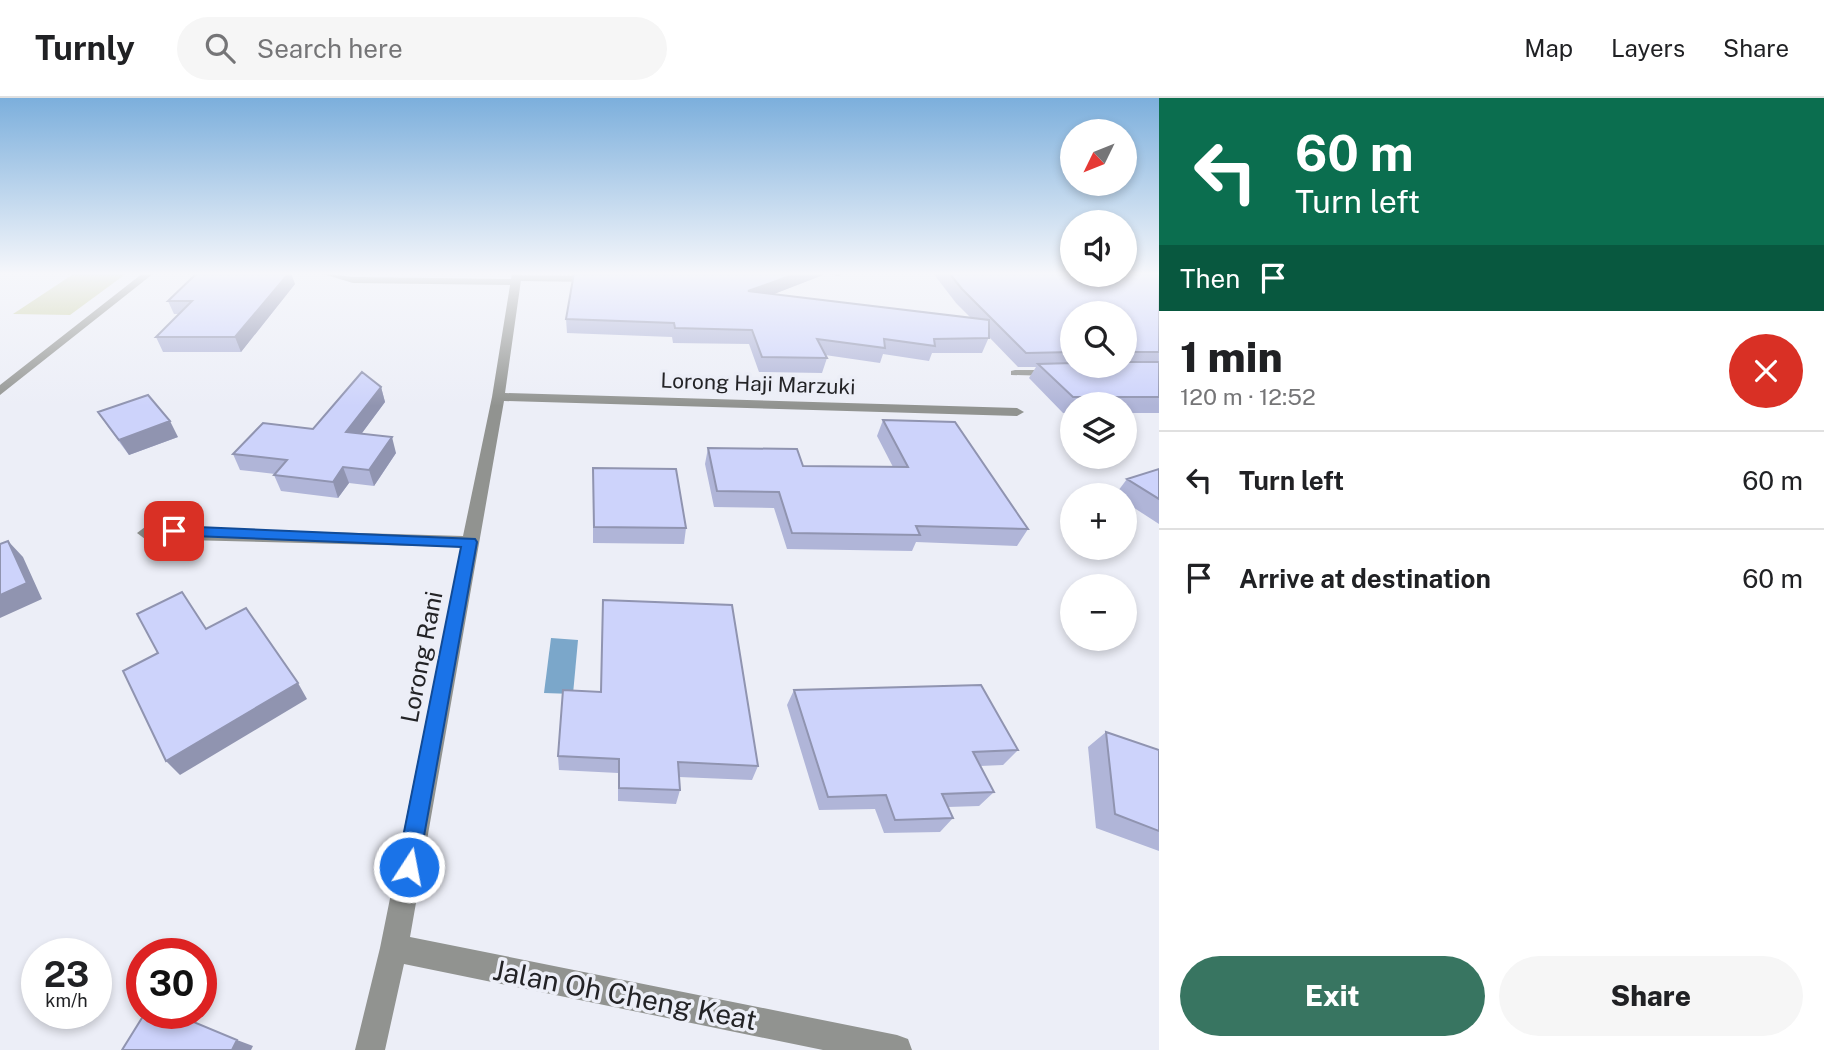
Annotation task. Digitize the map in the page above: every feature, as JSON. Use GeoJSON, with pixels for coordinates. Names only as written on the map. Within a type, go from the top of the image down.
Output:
{"type":"FeatureCollection","features":[{"type":"Feature","properties":{"kind":"street"},"geometry":{"type":"LineString","coordinates":[[0,391],[93,317]]}},
{"type":"Feature","properties":{"kind":"street","name":"Lorong Rani"},"geometry":{"type":"LineString","coordinates":[[369,1050],[394,948],[511,317]]}},
{"type":"Feature","properties":{"kind":"street","name":"Lorong Haji Marzuki"},"geometry":{"type":"LineString","coordinates":[[498,397],[1017,412]]}},
{"type":"Feature","properties":{"kind":"street"},"geometry":{"type":"LineString","coordinates":[[145,533],[470,542]]}},
{"type":"Feature","properties":{"kind":"street","name":"Jalan Oh Cheng Keat"},"geometry":{"type":"LineString","coordinates":[[394,948],[897,1050]]}},
{"type":"Feature","properties":{"kind":"lane"},"geometry":{"type":"LineString","coordinates":[[1015,373],[1060,373]]}},
{"type":"Feature","properties":{"kind":"water"},"geometry":{"type":"Polygon","coordinates":[[[551,638],[578,640],[573,694],[544,693],[551,638]]]}},
{"type":"Feature","properties":{"kind":"building"},"geometry":{"type":"Polygon","coordinates":[[[176,317],[252,317],[235,337],[156,337],[176,317]]]}},
{"type":"Feature","properties":{"kind":"building"},"geometry":{"type":"Polygon","coordinates":[[[968,317],[989,320],[989,338],[934,339],[935,346],[884,339],[885,348],[817,339],[827,358],[762,357],[752,330],[675,328],[674,323],[566,319],[968,317]]]}},
{"type":"Feature","properties":{"kind":"building"},"geometry":{"type":"Polygon","coordinates":[[[990,317],[1060,317],[1060,352],[1026,353],[990,317]]]}},
{"type":"Feature","properties":{"kind":"building"},"geometry":{"type":"Polygon","coordinates":[[[1137,317],[1159,317],[1159,352],[1137,352],[1137,317]]]}},
{"type":"Feature","properties":{"kind":"building"},"geometry":{"type":"Polygon","coordinates":[[[1137,362],[1159,362],[1159,397],[1137,397],[1137,392],[1068,392],[1038,364],[1060,363],[1060,378],[1137,378],[1137,362]]]}},
{"type":"Feature","properties":{"kind":"building"},"geometry":{"type":"Polygon","coordinates":[[[362,372],[381,387],[346,432],[392,437],[369,470],[343,467],[333,482],[274,475],[287,460],[233,454],[263,423],[313,429],[362,372]]]}},
{"type":"Feature","properties":{"kind":"building"},"geometry":{"type":"Polygon","coordinates":[[[148,395],[170,421],[119,440],[98,412],[148,395]]]}},
{"type":"Feature","properties":{"kind":"building"},"geometry":{"type":"Polygon","coordinates":[[[883,420],[955,422],[1028,529],[916,526],[920,535],[792,533],[779,492],[717,491],[708,448],[797,449],[803,466],[908,467],[883,420]]]}},
{"type":"Feature","properties":{"kind":"building"},"geometry":{"type":"Polygon","coordinates":[[[593,468],[676,469],[686,528],[594,527],[593,468]]]}},
{"type":"Feature","properties":{"kind":"building"},"geometry":{"type":"Polygon","coordinates":[[[1159,469],[1159,499],[1137,483],[1127,479],[1159,469]]]}},
{"type":"Feature","properties":{"kind":"building"},"geometry":{"type":"Polygon","coordinates":[[[8,541],[27,583],[0,595],[0,544],[8,541]]]}},
{"type":"Feature","properties":{"kind":"building"},"geometry":{"type":"Polygon","coordinates":[[[182,592],[206,629],[246,608],[298,683],[166,761],[123,671],[158,653],[137,614],[182,592]]]}},
{"type":"Feature","properties":{"kind":"building"},"geometry":{"type":"Polygon","coordinates":[[[603,600],[732,605],[758,766],[678,762],[680,790],[619,788],[619,759],[558,756],[563,690],[601,692],[603,600]]]}},
{"type":"Feature","properties":{"kind":"building"},"geometry":{"type":"Polygon","coordinates":[[[981,685],[1018,750],[973,752],[994,792],[942,794],[953,818],[895,820],[886,795],[828,797],[794,690],[981,685]]]}},
{"type":"Feature","properties":{"kind":"building"},"geometry":{"type":"Polygon","coordinates":[[[1106,732],[1159,750],[1159,831],[1115,814],[1106,732]]]}},
{"type":"Feature","properties":{"kind":"building"},"geometry":{"type":"Polygon","coordinates":[[[135,1029],[211,1029],[237,1040],[232,1050],[122,1050],[135,1029]]]}},
{"type":"Feature","properties":{"kind":"route"},"geometry":{"type":"LineString","coordinates":[[174,531],[470,542],[409,867]]}}]}
